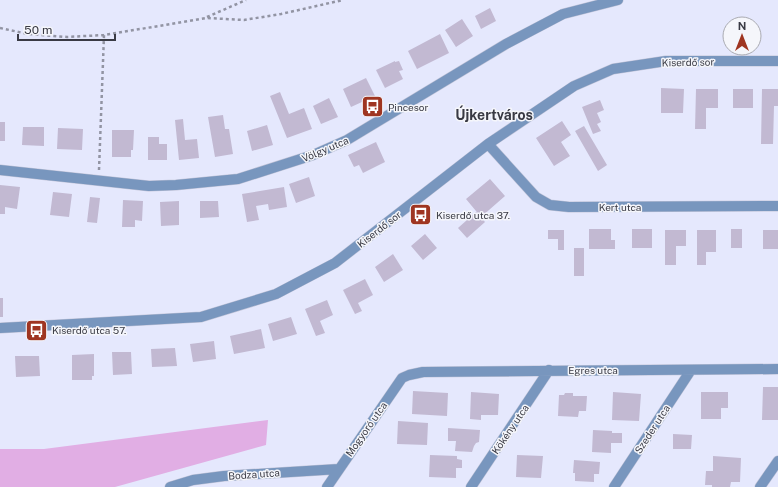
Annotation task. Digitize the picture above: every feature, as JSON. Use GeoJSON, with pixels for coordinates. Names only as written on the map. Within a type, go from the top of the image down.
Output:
{"type":"FeatureCollection","features":[{"type":"Feature","properties":{"kind":"street","name":"Völgy utca"},"geometry":{"type":"LineString","coordinates":[[0,170],[149,186],[238,179],[313,155],[347,140],[506,44],[563,14],[618,0]]}},
{"type":"Feature","properties":{"kind":"street","name":"Kiserdő sor"},"geometry":{"type":"LineString","coordinates":[[0,328],[201,317],[276,294],[335,263],[488,144],[574,86],[613,70],[666,61],[778,61]]}},
{"type":"Feature","properties":{"kind":"street","name":"Kert utca"},"geometry":{"type":"LineString","coordinates":[[488,144],[536,197],[550,205],[569,207],[778,206]]}},
{"type":"Feature","properties":{"kind":"street","name":"Egres utca"},"geometry":{"type":"LineString","coordinates":[[409,375],[423,372],[778,369]]}},
{"type":"Feature","properties":{"kind":"street","name":"Kökény utca"},"geometry":{"type":"LineString","coordinates":[[471,487],[548,370]]}},
{"type":"Feature","properties":{"kind":"street","name":"Szeder utca"},"geometry":{"type":"LineString","coordinates":[[614,487],[691,370]]}},
{"type":"Feature","properties":{"kind":"street","name":"Mogyoró utca"},"geometry":{"type":"LineString","coordinates":[[327,487],[402,378],[409,375]]}},
{"type":"Feature","properties":{"kind":"street"},"geometry":{"type":"LineString","coordinates":[[760,487],[778,461]]}},
{"type":"Feature","properties":{"kind":"street","name":"Bodza utca"},"geometry":{"type":"LineString","coordinates":[[170,487],[224,476],[339,469]]}},
{"type":"Feature","properties":{"kind":"path"},"geometry":{"type":"LineString","coordinates":[[207,18],[246,0]]}},
{"type":"Feature","properties":{"kind":"path"},"geometry":{"type":"LineString","coordinates":[[0,28],[28,34],[67,37],[104,35],[207,18],[244,20],[281,14],[343,0]]}},
{"type":"Feature","properties":{"kind":"path"},"geometry":{"type":"LineString","coordinates":[[99,181],[104,35]]}},
{"type":"Feature","properties":{"kind":"shaded area"},"geometry":{"type":"Polygon","coordinates":[[[268,420],[266,445],[115,487],[0,487],[0,449],[44,449],[268,420]]]}},
{"type":"Feature","properties":{"kind":"building"},"geometry":{"type":"Polygon","coordinates":[[[490,8],[496,21],[481,29],[475,16],[490,8]]]}},
{"type":"Feature","properties":{"kind":"building"},"geometry":{"type":"Polygon","coordinates":[[[462,19],[473,36],[456,47],[445,30],[462,19]]]}},
{"type":"Feature","properties":{"kind":"building"},"geometry":{"type":"Polygon","coordinates":[[[440,34],[449,53],[417,69],[408,51],[440,34]]]}},
{"type":"Feature","properties":{"kind":"building"},"geometry":{"type":"Polygon","coordinates":[[[395,61],[399,61],[403,70],[399,71],[403,79],[385,88],[376,70],[395,61]]]}},
{"type":"Feature","properties":{"kind":"building"},"geometry":{"type":"Polygon","coordinates":[[[366,78],[375,96],[351,107],[343,89],[366,78]]]}},
{"type":"Feature","properties":{"kind":"building"},"geometry":{"type":"Polygon","coordinates":[[[661,88],[684,89],[683,113],[661,113],[661,88]]]}},
{"type":"Feature","properties":{"kind":"building"},"geometry":{"type":"Polygon","coordinates":[[[696,89],[718,89],[718,108],[706,108],[706,129],[695,129],[696,89]]]}},
{"type":"Feature","properties":{"kind":"building"},"geometry":{"type":"Polygon","coordinates":[[[733,89],[753,89],[753,108],[733,108],[733,89]]]}},
{"type":"Feature","properties":{"kind":"building"},"geometry":{"type":"Polygon","coordinates":[[[762,89],[778,89],[778,106],[774,106],[773,144],[761,144],[762,89]]]}},
{"type":"Feature","properties":{"kind":"building"},"geometry":{"type":"Polygon","coordinates":[[[280,92],[289,114],[304,108],[312,129],[287,138],[270,96],[280,92]]]}},
{"type":"Feature","properties":{"kind":"building"},"geometry":{"type":"Polygon","coordinates":[[[329,98],[338,117],[321,124],[313,106],[329,98]]]}},
{"type":"Feature","properties":{"kind":"building"},"geometry":{"type":"Polygon","coordinates":[[[600,100],[604,110],[597,113],[601,122],[597,124],[601,131],[593,134],[582,107],[600,100]]]}},
{"type":"Feature","properties":{"kind":"building"},"geometry":{"type":"Polygon","coordinates":[[[223,115],[225,129],[229,129],[233,154],[215,157],[208,117],[223,115]]]}},
{"type":"Feature","properties":{"kind":"building"},"geometry":{"type":"Polygon","coordinates":[[[183,119],[185,140],[197,139],[199,158],[179,160],[175,120],[183,119]]]}},
{"type":"Feature","properties":{"kind":"building"},"geometry":{"type":"Polygon","coordinates":[[[562,121],[571,135],[561,142],[570,156],[554,166],[536,138],[562,121]]]}},
{"type":"Feature","properties":{"kind":"building"},"geometry":{"type":"Polygon","coordinates":[[[0,122],[5,122],[5,141],[0,141],[0,122]]]}},
{"type":"Feature","properties":{"kind":"building"},"geometry":{"type":"Polygon","coordinates":[[[267,125],[273,145],[252,151],[247,131],[267,125]]]}},
{"type":"Feature","properties":{"kind":"building"},"geometry":{"type":"Polygon","coordinates":[[[584,126],[607,165],[598,171],[575,131],[584,126]]]}},
{"type":"Feature","properties":{"kind":"building"},"geometry":{"type":"Polygon","coordinates":[[[23,127],[44,127],[44,146],[22,145],[23,127]]]}},
{"type":"Feature","properties":{"kind":"building"},"geometry":{"type":"Polygon","coordinates":[[[58,128],[83,129],[82,150],[57,149],[58,128]]]}},
{"type":"Feature","properties":{"kind":"building"},"geometry":{"type":"Polygon","coordinates":[[[112,130],[134,130],[133,150],[131,150],[131,157],[112,157],[112,130]]]}},
{"type":"Feature","properties":{"kind":"building"},"geometry":{"type":"Polygon","coordinates":[[[148,137],[159,137],[159,144],[167,144],[167,160],[148,160],[148,137]]]}},
{"type":"Feature","properties":{"kind":"building"},"geometry":{"type":"Polygon","coordinates":[[[376,142],[385,162],[363,173],[359,165],[354,167],[348,155],[376,142]]]}},
{"type":"Feature","properties":{"kind":"building"},"geometry":{"type":"Polygon","coordinates":[[[309,177],[315,196],[296,203],[289,184],[309,177]]]}},
{"type":"Feature","properties":{"kind":"building"},"geometry":{"type":"Polygon","coordinates":[[[490,179],[505,196],[481,217],[466,199],[490,179]]]}},
{"type":"Feature","properties":{"kind":"building"},"geometry":{"type":"Polygon","coordinates":[[[0,185],[20,187],[17,209],[5,207],[5,214],[0,214],[0,185]]]}},
{"type":"Feature","properties":{"kind":"building"},"geometry":{"type":"Polygon","coordinates":[[[284,187],[287,207],[269,210],[268,204],[256,206],[259,220],[247,222],[242,194],[284,187]]]}},
{"type":"Feature","properties":{"kind":"building"},"geometry":{"type":"Polygon","coordinates":[[[53,192],[72,194],[69,217],[50,215],[53,192]]]}},
{"type":"Feature","properties":{"kind":"building"},"geometry":{"type":"Polygon","coordinates":[[[90,197],[100,198],[97,223],[87,222],[90,197]]]}},
{"type":"Feature","properties":{"kind":"building"},"geometry":{"type":"Polygon","coordinates":[[[123,200],[143,201],[142,221],[135,220],[135,227],[122,227],[123,200]]]}},
{"type":"Feature","properties":{"kind":"building"},"geometry":{"type":"Polygon","coordinates":[[[179,201],[179,225],[161,226],[160,202],[179,201]]]}},
{"type":"Feature","properties":{"kind":"building"},"geometry":{"type":"Polygon","coordinates":[[[200,201],[218,201],[219,217],[200,218],[200,201]]]}},
{"type":"Feature","properties":{"kind":"building"},"geometry":{"type":"Polygon","coordinates":[[[476,212],[485,222],[467,238],[458,228],[476,212]]]}},
{"type":"Feature","properties":{"kind":"building"},"geometry":{"type":"Polygon","coordinates":[[[589,229],[611,229],[611,240],[615,240],[615,249],[589,249],[589,229]]]}},
{"type":"Feature","properties":{"kind":"building"},"geometry":{"type":"Polygon","coordinates":[[[632,229],[652,229],[652,248],[632,248],[632,229]]]}},
{"type":"Feature","properties":{"kind":"building"},"geometry":{"type":"Polygon","coordinates":[[[731,229],[742,229],[742,248],[731,248],[731,229]]]}},
{"type":"Feature","properties":{"kind":"building"},"geometry":{"type":"Polygon","coordinates":[[[548,230],[564,230],[564,250],[558,250],[558,239],[548,239],[548,230]]]}},
{"type":"Feature","properties":{"kind":"building"},"geometry":{"type":"Polygon","coordinates":[[[665,230],[686,230],[686,246],[676,246],[676,265],[665,265],[665,230]]]}},
{"type":"Feature","properties":{"kind":"building"},"geometry":{"type":"Polygon","coordinates":[[[697,230],[716,230],[716,252],[706,252],[706,265],[697,265],[697,230]]]}},
{"type":"Feature","properties":{"kind":"building"},"geometry":{"type":"Polygon","coordinates":[[[763,230],[778,230],[778,249],[763,249],[763,230]]]}},
{"type":"Feature","properties":{"kind":"building"},"geometry":{"type":"Polygon","coordinates":[[[425,234],[437,248],[423,260],[411,246],[425,234]]]}},
{"type":"Feature","properties":{"kind":"building"},"geometry":{"type":"Polygon","coordinates":[[[574,248],[584,248],[584,276],[574,276],[574,248]]]}},
{"type":"Feature","properties":{"kind":"building"},"geometry":{"type":"Polygon","coordinates":[[[393,254],[403,270],[384,282],[375,267],[393,254]]]}},
{"type":"Feature","properties":{"kind":"building"},"geometry":{"type":"Polygon","coordinates":[[[365,279],[373,295],[358,303],[362,311],[355,314],[343,290],[365,279]]]}},
{"type":"Feature","properties":{"kind":"building"},"geometry":{"type":"Polygon","coordinates":[[[0,298],[3,298],[3,317],[0,317],[0,298]]]}},
{"type":"Feature","properties":{"kind":"building"},"geometry":{"type":"Polygon","coordinates":[[[327,300],[333,315],[320,321],[325,333],[316,336],[305,309],[327,300]]]}},
{"type":"Feature","properties":{"kind":"building"},"geometry":{"type":"Polygon","coordinates":[[[291,317],[297,334],[273,341],[268,324],[291,317]]]}},
{"type":"Feature","properties":{"kind":"building"},"geometry":{"type":"Polygon","coordinates":[[[261,329],[265,348],[234,354],[230,336],[261,329]]]}},
{"type":"Feature","properties":{"kind":"building"},"geometry":{"type":"Polygon","coordinates":[[[214,341],[216,359],[193,362],[190,344],[214,341]]]}},
{"type":"Feature","properties":{"kind":"building"},"geometry":{"type":"Polygon","coordinates":[[[175,348],[177,366],[152,367],[151,349],[175,348]]]}},
{"type":"Feature","properties":{"kind":"building"},"geometry":{"type":"Polygon","coordinates":[[[112,352],[131,352],[132,374],[113,375],[112,352]]]}},
{"type":"Feature","properties":{"kind":"building"},"geometry":{"type":"Polygon","coordinates":[[[94,354],[94,376],[92,376],[92,380],[72,380],[72,355],[94,354]]]}},
{"type":"Feature","properties":{"kind":"building"},"geometry":{"type":"Polygon","coordinates":[[[15,356],[39,356],[40,376],[16,377],[15,356]]]}},
{"type":"Feature","properties":{"kind":"building"},"geometry":{"type":"Polygon","coordinates":[[[763,387],[778,387],[778,420],[762,420],[763,387]]]}},
{"type":"Feature","properties":{"kind":"building"},"geometry":{"type":"Polygon","coordinates":[[[413,391],[448,393],[447,416],[412,414],[413,391]]]}},
{"type":"Feature","properties":{"kind":"building"},"geometry":{"type":"Polygon","coordinates":[[[471,392],[499,394],[498,415],[481,415],[481,420],[470,419],[471,392]]]}},
{"type":"Feature","properties":{"kind":"building"},"geometry":{"type":"Polygon","coordinates":[[[613,392],[641,394],[639,421],[612,420],[613,392]]]}},
{"type":"Feature","properties":{"kind":"building"},"geometry":{"type":"Polygon","coordinates":[[[701,392],[728,392],[728,408],[721,408],[721,419],[701,419],[701,392]]]}},
{"type":"Feature","properties":{"kind":"building"},"geometry":{"type":"Polygon","coordinates":[[[565,393],[573,393],[573,396],[587,396],[586,411],[579,411],[578,417],[558,416],[559,395],[564,395],[565,393]]]}},
{"type":"Feature","properties":{"kind":"building"},"geometry":{"type":"Polygon","coordinates":[[[398,421],[428,423],[427,445],[397,444],[398,421]]]}},
{"type":"Feature","properties":{"kind":"building"},"geometry":{"type":"Polygon","coordinates":[[[448,428],[480,430],[479,442],[476,443],[472,452],[455,451],[456,441],[448,441],[448,428]]]}},
{"type":"Feature","properties":{"kind":"building"},"geometry":{"type":"Polygon","coordinates":[[[593,430],[622,433],[622,443],[611,443],[611,453],[592,452],[593,430]]]}},
{"type":"Feature","properties":{"kind":"building"},"geometry":{"type":"Polygon","coordinates":[[[673,434],[692,435],[691,449],[673,449],[673,434]]]}},
{"type":"Feature","properties":{"kind":"building"},"geometry":{"type":"Polygon","coordinates":[[[430,455],[457,456],[457,459],[462,460],[462,468],[456,468],[456,478],[429,477],[430,455]]]}},
{"type":"Feature","properties":{"kind":"building"},"geometry":{"type":"Polygon","coordinates":[[[517,455],[543,456],[541,478],[516,477],[517,455]]]}},
{"type":"Feature","properties":{"kind":"building"},"geometry":{"type":"Polygon","coordinates":[[[713,456],[741,458],[740,482],[731,482],[730,487],[712,487],[712,485],[705,485],[706,471],[713,471],[713,456]]]}},
{"type":"Feature","properties":{"kind":"building"},"geometry":{"type":"Polygon","coordinates":[[[574,460],[600,462],[599,474],[594,474],[594,482],[575,481],[575,473],[573,473],[574,460]]]}},
{"type":"Feature","properties":{"kind":"place","name":"Pincesor"},"geometry":{"type":"Point","coordinates":[372,107]}},
{"type":"Feature","properties":{"kind":"place","name":"Kiserdő utca 37."},"geometry":{"type":"Point","coordinates":[421,215]}},
{"type":"Feature","properties":{"kind":"place","name":"Kiserdő utca 57."},"geometry":{"type":"Point","coordinates":[36,330]}},
{"type":"Feature","properties":{"kind":"district","name":"Újkertváros"},"geometry":{"type":"Point","coordinates":[494,115]}}]}
